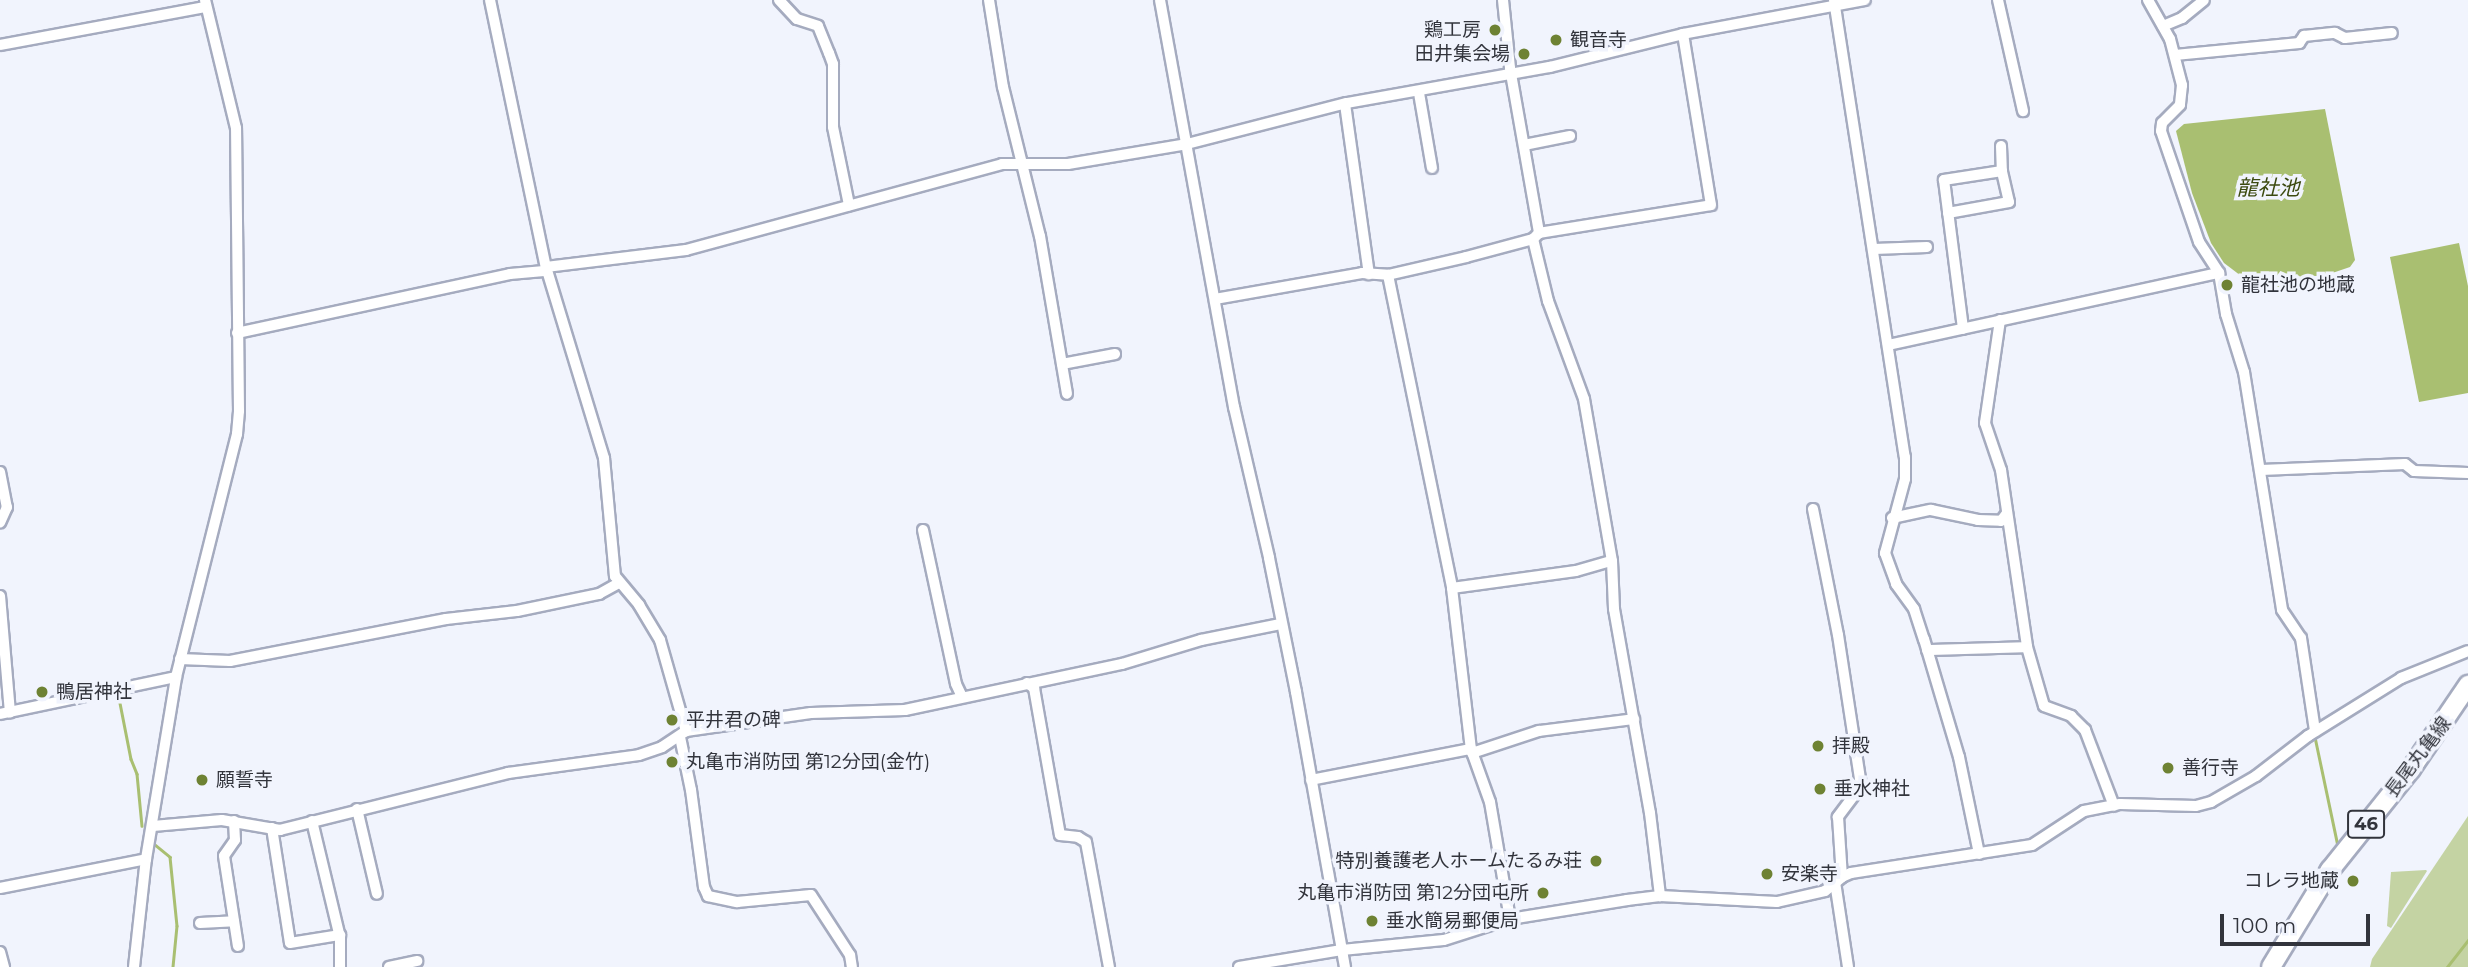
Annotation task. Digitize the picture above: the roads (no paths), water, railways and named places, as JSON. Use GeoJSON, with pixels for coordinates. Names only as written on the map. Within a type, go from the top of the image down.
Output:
{"type":"FeatureCollection","features":[{"type":"Feature","properties":{"kind":"main road","name":"長尾丸亀線"},"geometry":{"type":"LineString","coordinates":[[2271,967],[2330,870],[2411,769],[2468,685]]}},
{"type":"Feature","properties":{"kind":"street"},"geometry":{"type":"LineString","coordinates":[[490,0],[546,269],[604,458],[615,576],[639,605],[660,640],[683,734],[704,887],[708,895],[737,902],[811,895],[850,955],[852,967]]}},
{"type":"Feature","properties":{"kind":"street"},"geometry":{"type":"LineString","coordinates":[[779,0],[797,19],[818,26],[833,64],[833,127],[849,205]]}},
{"type":"Feature","properties":{"kind":"street"},"geometry":{"type":"LineString","coordinates":[[989,0],[1003,87],[1040,236],[1068,394]]}},
{"type":"Feature","properties":{"kind":"street"},"geometry":{"type":"LineString","coordinates":[[1160,0],[1237,418],[1269,558],[1345,967]]}},
{"type":"Feature","properties":{"kind":"street"},"geometry":{"type":"LineString","coordinates":[[1503,0],[1511,74],[1548,301],[1584,399],[1612,561],[1614,609],[1650,813],[1660,896]]}},
{"type":"Feature","properties":{"kind":"street"},"geometry":{"type":"LineString","coordinates":[[237,333],[510,274],[686,250],[1002,164],[1068,164],[1187,144],[1345,103],[1419,93],[1834,2],[1864,0]]}},
{"type":"Feature","properties":{"kind":"street"},"geometry":{"type":"LineString","coordinates":[[1997,0],[2023,111]]}},
{"type":"Feature","properties":{"kind":"street"},"geometry":{"type":"LineString","coordinates":[[2148,0],[2175,55],[2182,85],[2180,105],[2162,123],[2161,131],[2200,242],[2218,273],[2226,314],[2244,372],[2282,611],[2301,638],[2315,731]]}},
{"type":"Feature","properties":{"kind":"street"},"geometry":{"type":"LineString","coordinates":[[2163,26],[2182,18],[2204,0]]}},
{"type":"Feature","properties":{"kind":"street"},"geometry":{"type":"LineString","coordinates":[[1834,2],[1905,457],[1905,479],[1892,518],[1885,552],[1896,584],[1914,609],[1927,650],[1959,757],[1979,854]]}},
{"type":"Feature","properties":{"kind":"street"},"geometry":{"type":"LineString","coordinates":[[0,45],[206,4],[236,128],[239,159],[237,434],[176,677],[146,859],[134,967]]}},
{"type":"Feature","properties":{"kind":"street"},"geometry":{"type":"LineString","coordinates":[[2175,55],[2299,43],[2304,36],[2335,33],[2345,38],[2392,33]]}},
{"type":"Feature","properties":{"kind":"street"},"geometry":{"type":"LineString","coordinates":[[1215,299],[1369,274],[1388,275],[1536,236],[1711,205],[1683,34]]}},
{"type":"Feature","properties":{"kind":"street"},"geometry":{"type":"LineString","coordinates":[[1419,93],[1432,168]]}},
{"type":"Feature","properties":{"kind":"street"},"geometry":{"type":"LineString","coordinates":[[1345,103],[1369,274]]}},
{"type":"Feature","properties":{"kind":"street"},"geometry":{"type":"LineString","coordinates":[[1524,145],[1570,136]]}},
{"type":"Feature","properties":{"kind":"street"},"geometry":{"type":"LineString","coordinates":[[1948,213],[2009,202],[2002,171],[2001,146]]}},
{"type":"Feature","properties":{"kind":"street"},"geometry":{"type":"LineString","coordinates":[[1963,329],[1944,180],[2002,171]]}},
{"type":"Feature","properties":{"kind":"street"},"geometry":{"type":"LineString","coordinates":[[1874,249],[1927,247]]}},
{"type":"Feature","properties":{"kind":"street"},"geometry":{"type":"LineString","coordinates":[[1888,345],[2218,273]]}},
{"type":"Feature","properties":{"kind":"street"},"geometry":{"type":"LineString","coordinates":[[1388,275],[1452,588],[1472,751],[1490,802],[1510,919]]}},
{"type":"Feature","properties":{"kind":"street"},"geometry":{"type":"LineString","coordinates":[[2000,320],[1985,423],[2001,470],[2026,647],[2044,706],[2071,716],[2085,730],[2114,806]]}},
{"type":"Feature","properties":{"kind":"street"},"geometry":{"type":"LineString","coordinates":[[1062,364],[1115,354]]}},
{"type":"Feature","properties":{"kind":"street"},"geometry":{"type":"LineString","coordinates":[[2261,470],[2405,464],[2414,471],[2468,473]]}},
{"type":"Feature","properties":{"kind":"street"},"geometry":{"type":"LineString","coordinates":[[0,472],[7,507],[0,523]]}},
{"type":"Feature","properties":{"kind":"street"},"geometry":{"type":"LineString","coordinates":[[1813,509],[1838,635],[1861,786],[1838,817],[1838,880],[1848,967]]}},
{"type":"Feature","properties":{"kind":"street"},"geometry":{"type":"LineString","coordinates":[[1892,518],[1931,510],[1978,520],[2001,520],[2007,513]]}},
{"type":"Feature","properties":{"kind":"street"},"geometry":{"type":"LineString","coordinates":[[923,530],[956,684],[962,697]]}},
{"type":"Feature","properties":{"kind":"street"},"geometry":{"type":"LineString","coordinates":[[1452,588],[1576,570],[1612,561]]}},
{"type":"Feature","properties":{"kind":"street"},"geometry":{"type":"LineString","coordinates":[[180,659],[230,661],[446,619],[517,611],[598,594],[619,583]]}},
{"type":"Feature","properties":{"kind":"street"},"geometry":{"type":"LineString","coordinates":[[0,596],[5,714],[70,696],[176,677]]}},
{"type":"Feature","properties":{"kind":"street"},"geometry":{"type":"LineString","coordinates":[[153,826],[234,821],[280,830],[508,773],[639,755],[683,734],[811,713],[905,710],[1122,664],[1201,640],[1280,624]]}},
{"type":"Feature","properties":{"kind":"street"},"geometry":{"type":"LineString","coordinates":[[1927,650],[2026,647]]}},
{"type":"Feature","properties":{"kind":"street"},"geometry":{"type":"LineString","coordinates":[[1239,967],[1342,950],[1444,940],[1510,919],[1660,896],[1777,902],[1825,891],[1838,880],[2032,845],[2084,811],[2114,806],[2196,806],[2211,802],[2256,776],[2315,731],[2401,678],[2468,651]]}},
{"type":"Feature","properties":{"kind":"street"},"geometry":{"type":"LineString","coordinates":[[1027,682],[1034,688],[1059,835],[1078,837],[1086,842],[1109,967]]}},
{"type":"Feature","properties":{"kind":"street"},"geometry":{"type":"LineString","coordinates":[[1311,780],[1472,751],[1539,732],[1634,719]]}},
{"type":"Feature","properties":{"kind":"street"},"geometry":{"type":"LineString","coordinates":[[357,809],[377,894]]}},
{"type":"Feature","properties":{"kind":"street"},"geometry":{"type":"LineString","coordinates":[[234,821],[235,841],[224,856],[238,946]]}},
{"type":"Feature","properties":{"kind":"street"},"geometry":{"type":"LineString","coordinates":[[312,821],[340,935],[340,967]]}},
{"type":"Feature","properties":{"kind":"street"},"geometry":{"type":"LineString","coordinates":[[272,828],[290,943],[340,935]]}},
{"type":"Feature","properties":{"kind":"street"},"geometry":{"type":"LineString","coordinates":[[0,888],[146,859]]}},
{"type":"Feature","properties":{"kind":"street"},"geometry":{"type":"LineString","coordinates":[[200,923],[234,921]]}},
{"type":"Feature","properties":{"kind":"street"},"geometry":{"type":"LineString","coordinates":[[0,952],[4,967]]}},
{"type":"Feature","properties":{"kind":"street"},"geometry":{"type":"LineString","coordinates":[[389,967],[417,961]]}},
{"type":"Feature","properties":{"kind":"water","name":"龍社池"},"geometry":{"type":"Polygon","coordinates":[[[2325,109],[2355,260],[2350,267],[2303,283],[2273,292],[2261,291],[2224,263],[2211,243],[2192,193],[2176,131],[2184,124],[2325,109]]]}},
{"type":"Feature","properties":{"kind":"water"},"geometry":{"type":"Polygon","coordinates":[[[2459,243],[2468,286],[2468,393],[2419,402],[2390,257],[2459,243]]]}},
{"type":"Feature","properties":{"kind":"waterway"},"geometry":{"type":"LineString","coordinates":[[119,698],[131,759],[137,774],[142,826]]}},
{"type":"Feature","properties":{"kind":"waterway"},"geometry":{"type":"LineString","coordinates":[[2315,737],[2338,846]]}},
{"type":"Feature","properties":{"kind":"waterway"},"geometry":{"type":"LineString","coordinates":[[153,843],[170,857],[177,926],[173,967]]}},
{"type":"Feature","properties":{"kind":"waterway"},"geometry":{"type":"LineString","coordinates":[[2447,967],[2468,940]]}},
{"type":"Feature","properties":{"kind":"place","name":"鶏工房"},"geometry":{"type":"Point","coordinates":[1495,30]}},
{"type":"Feature","properties":{"kind":"place","name":"観音寺"},"geometry":{"type":"Point","coordinates":[1556,40]}},
{"type":"Feature","properties":{"kind":"place","name":"田井集会場"},"geometry":{"type":"Point","coordinates":[1524,54]}},
{"type":"Feature","properties":{"kind":"place","name":"龍社池の地蔵"},"geometry":{"type":"Point","coordinates":[2227,285]}},
{"type":"Feature","properties":{"kind":"place","name":"鴨居神社"},"geometry":{"type":"Point","coordinates":[42,692]}},
{"type":"Feature","properties":{"kind":"place","name":"平井君の碑"},"geometry":{"type":"Point","coordinates":[672,720]}},
{"type":"Feature","properties":{"kind":"place","name":"拝殿"},"geometry":{"type":"Point","coordinates":[1818,746]}},
{"type":"Feature","properties":{"kind":"place","name":"丸亀市消防団 第12分団(金竹)"},"geometry":{"type":"Point","coordinates":[672,762]}},
{"type":"Feature","properties":{"kind":"place","name":"善行寺"},"geometry":{"type":"Point","coordinates":[2168,768]}},
{"type":"Feature","properties":{"kind":"place","name":"願誓寺"},"geometry":{"type":"Point","coordinates":[202,780]}},
{"type":"Feature","properties":{"kind":"place","name":"垂水神社"},"geometry":{"type":"Point","coordinates":[1820,789]}},
{"type":"Feature","properties":{"kind":"place","name":"特別養護老人ホームたるみ荘"},"geometry":{"type":"Point","coordinates":[1596,861]}},
{"type":"Feature","properties":{"kind":"place","name":"安楽寺"},"geometry":{"type":"Point","coordinates":[1767,874]}},
{"type":"Feature","properties":{"kind":"place","name":"コレラ地蔵"},"geometry":{"type":"Point","coordinates":[2353,881]}},
{"type":"Feature","properties":{"kind":"place","name":"丸亀市消防団 第12分団屯所"},"geometry":{"type":"Point","coordinates":[1543,893]}},
{"type":"Feature","properties":{"kind":"place","name":"垂水簡易郵便局"},"geometry":{"type":"Point","coordinates":[1372,921]}}]}
